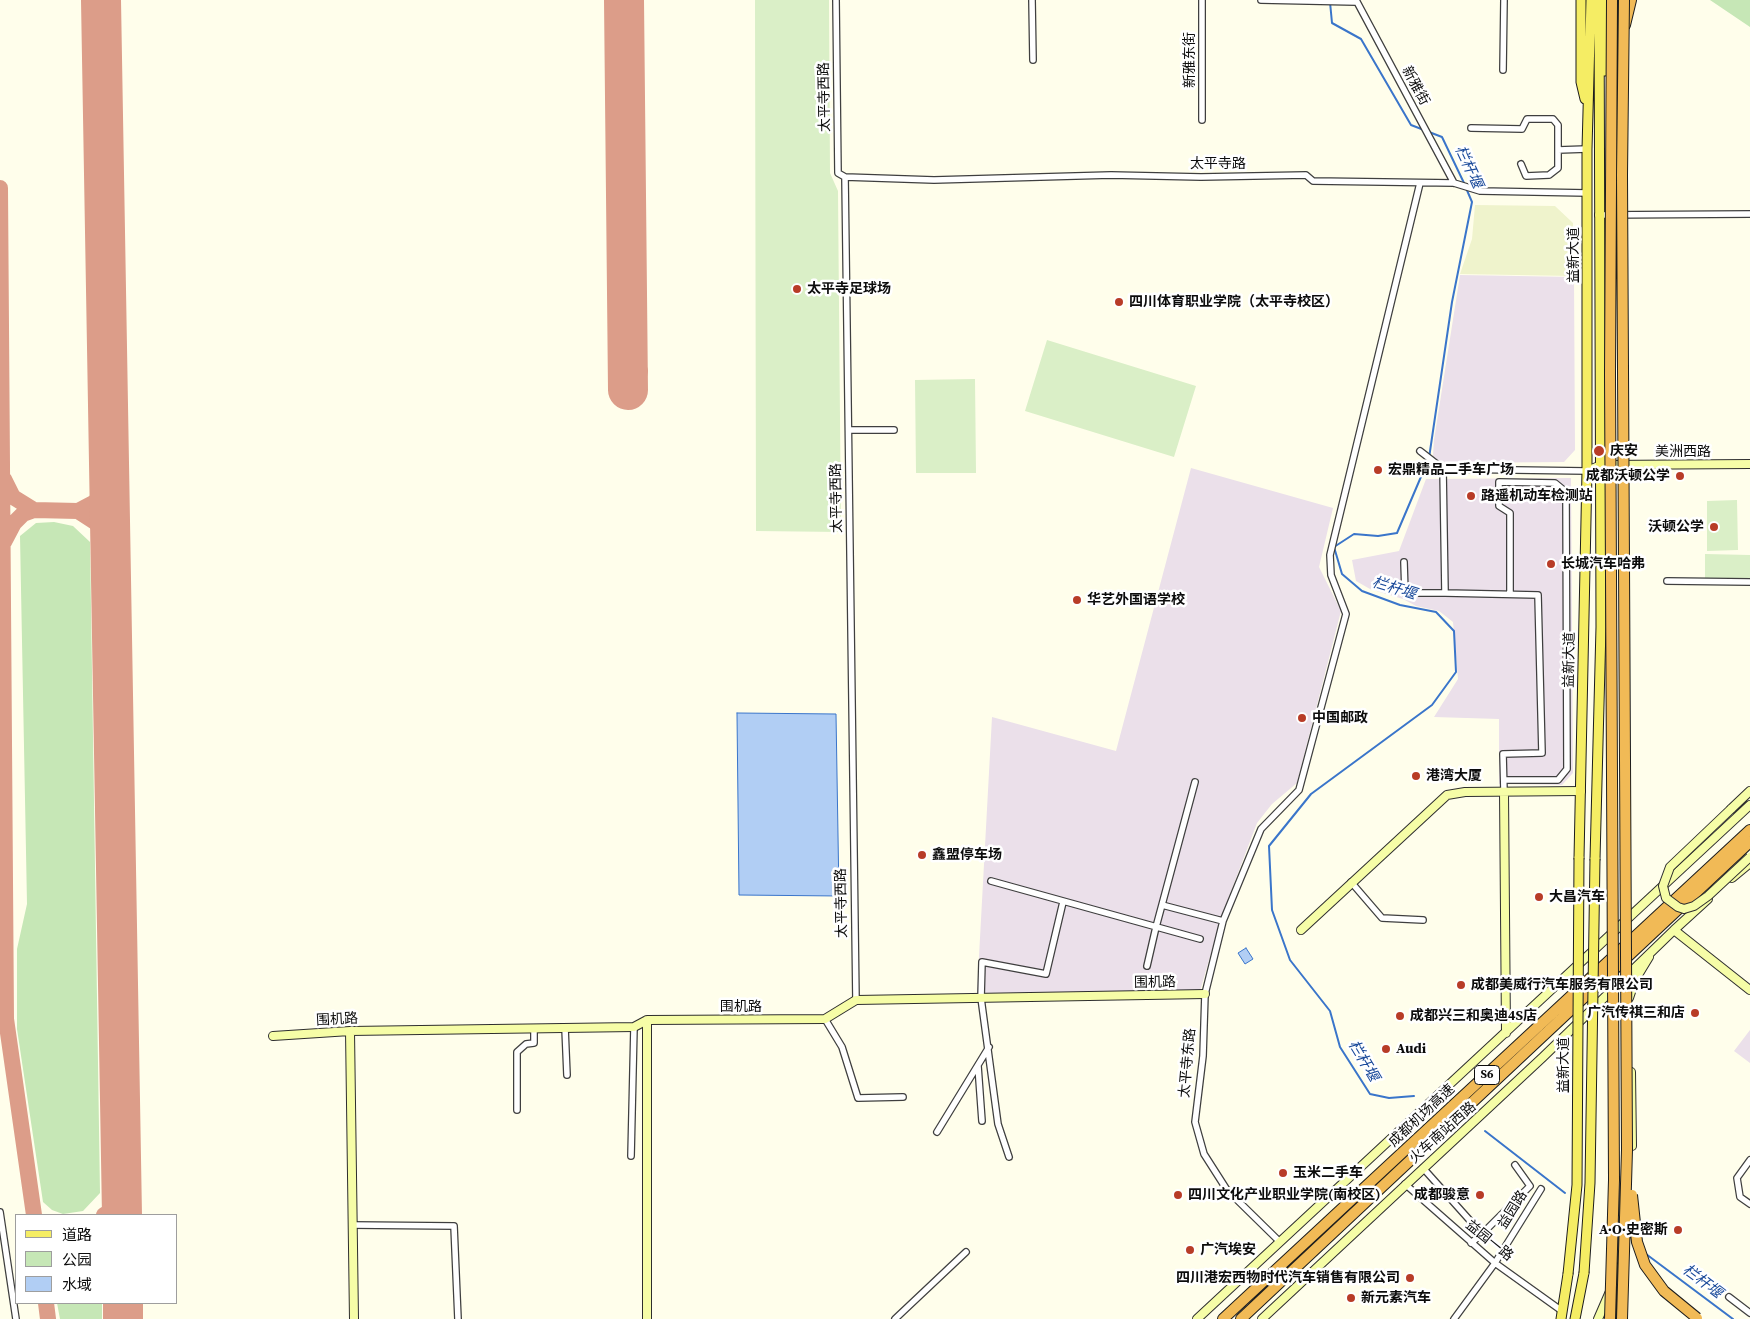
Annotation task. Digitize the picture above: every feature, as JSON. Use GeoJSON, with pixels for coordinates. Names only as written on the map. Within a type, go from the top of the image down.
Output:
{"type":"FeatureCollection","features":[{"type":"Feature","properties":{"kind":"highway"},"geometry":{"type":"LineString","coordinates":[[1610,1319],[1614,1180],[1610,374],[1612,0]]}},
{"type":"Feature","properties":{"kind":"highway"},"geometry":{"type":"LineString","coordinates":[[1622,1319],[1627,1150],[1622,176],[1624,0]]}},
{"type":"Feature","properties":{"kind":"highway"},"geometry":{"type":"LineString","coordinates":[[1625,26],[1630,0]]}},
{"type":"Feature","properties":{"kind":"highway","name":"成都机场高速"},"geometry":{"type":"LineString","coordinates":[[1223,1319],[1750,830]]}},
{"type":"Feature","properties":{"kind":"highway","name":"成都机场高速"},"geometry":{"type":"LineString","coordinates":[[1241,1319],[1750,842]]}},
{"type":"Feature","properties":{"kind":"highway"},"geometry":{"type":"LineString","coordinates":[[1627,1150],[1636,1236],[1641,1256],[1650,1274],[1664,1291],[1697,1319]]}},
{"type":"Feature","properties":{"kind":"main road"},"geometry":{"type":"LineString","coordinates":[[1581,0],[1581,82],[1593,111],[1604,102],[1606,0]]}},
{"type":"Feature","properties":{"kind":"main road","name":"益新大道"},"geometry":{"type":"LineString","coordinates":[[1591,0],[1595,11]]}},
{"type":"Feature","properties":{"kind":"main road","name":"益新大道"},"geometry":{"type":"LineString","coordinates":[[1575,1319],[1584,1273],[1590,1183],[1601,626],[1598,215],[1593,111],[1595,11],[1599,0]]}},
{"type":"Feature","properties":{"kind":"main road","name":"益新大道"},"geometry":{"type":"LineString","coordinates":[[1562,1315],[1577,1184],[1580,858],[1587,471],[1587,149],[1593,111]]}},
{"type":"Feature","properties":{"kind":"street","name":"太平寺西路"},"geometry":{"type":"LineString","coordinates":[[836,0],[838,172],[846,177],[856,1000]]}},
{"type":"Feature","properties":{"kind":"street"},"geometry":{"type":"LineString","coordinates":[[1032,0],[1033,60]]}},
{"type":"Feature","properties":{"kind":"street","name":"新雅东街"},"geometry":{"type":"LineString","coordinates":[[1202,0],[1202,120]]}},
{"type":"Feature","properties":{"kind":"street"},"geometry":{"type":"LineString","coordinates":[[1261,0],[1356,1]]}},
{"type":"Feature","properties":{"kind":"street"},"geometry":{"type":"LineString","coordinates":[[1503,70],[1504,0]]}},
{"type":"Feature","properties":{"kind":"street","name":"新雅街"},"geometry":{"type":"LineString","coordinates":[[1356,1],[1454,183]]}},
{"type":"Feature","properties":{"kind":"street"},"geometry":{"type":"LineString","coordinates":[[1471,128],[1522,129],[1527,118],[1553,118],[1558,125],[1558,168],[1549,175],[1526,176],[1521,164]]}},
{"type":"Feature","properties":{"kind":"street"},"geometry":{"type":"LineString","coordinates":[[1558,150],[1587,149]]}},
{"type":"Feature","properties":{"kind":"street","name":"太平寺路"},"geometry":{"type":"LineString","coordinates":[[846,177],[934,180],[1110,175],[1201,177],[1306,175],[1313,181],[1454,183],[1480,191],[1588,193]]}},
{"type":"Feature","properties":{"kind":"street","name":"太平寺东路"},"geometry":{"type":"LineString","coordinates":[[1280,1242],[1227,1190],[1204,1154],[1195,1122],[1203,1056],[1205,994],[1223,921],[1261,829],[1299,790],[1346,614],[1331,574],[1330,555],[1420,183]]}},
{"type":"Feature","properties":{"kind":"street"},"geometry":{"type":"LineString","coordinates":[[1598,215],[1750,214]]}},
{"type":"Feature","properties":{"kind":"street"},"geometry":{"type":"LineString","coordinates":[[849,430],[894,430]]}},
{"type":"Feature","properties":{"kind":"street"},"geometry":{"type":"LineString","coordinates":[[1420,451],[1443,469],[1587,471]]}},
{"type":"Feature","properties":{"kind":"street","name":"美洲西路"},"geometry":{"type":"LineString","coordinates":[[1587,471],[1601,465],[1750,464]]}},
{"type":"Feature","properties":{"kind":"street"},"geometry":{"type":"LineString","coordinates":[[1443,469],[1445,594]]}},
{"type":"Feature","properties":{"kind":"street"},"geometry":{"type":"LineString","coordinates":[[1504,780],[1558,780],[1567,769],[1566,492],[1554,482],[1499,482],[1498,506],[1510,512],[1510,594]]}},
{"type":"Feature","properties":{"kind":"street"},"geometry":{"type":"LineString","coordinates":[[1404,562],[1405,594],[1538,595],[1542,753],[1503,754],[1506,1033]]}},
{"type":"Feature","properties":{"kind":"street"},"geometry":{"type":"LineString","coordinates":[[1667,582],[1750,582]]}},
{"type":"Feature","properties":{"kind":"street"},"geometry":{"type":"LineString","coordinates":[[1147,966],[1195,782]]}},
{"type":"Feature","properties":{"kind":"street"},"geometry":{"type":"LineString","coordinates":[[1300,930],[1350,882],[1447,795],[1465,792],[1581,791]]}},
{"type":"Feature","properties":{"kind":"street"},"geometry":{"type":"LineString","coordinates":[[1750,791],[1670,868],[1663,886],[1666,898],[1684,909],[1694,906],[1750,857]]}},
{"type":"Feature","properties":{"kind":"street"},"geometry":{"type":"LineString","coordinates":[[1197,1319],[1750,805]]}},
{"type":"Feature","properties":{"kind":"street","name":"火车南站西路"},"geometry":{"type":"LineString","coordinates":[[1262,1319],[1405,1184],[1543,1058],[1674,930],[1750,863]]}},
{"type":"Feature","properties":{"kind":"street"},"geometry":{"type":"LineString","coordinates":[[991,881],[1200,939]]}},
{"type":"Feature","properties":{"kind":"street"},"geometry":{"type":"LineString","coordinates":[[1350,882],[1382,918],[1423,920]]}},
{"type":"Feature","properties":{"kind":"street"},"geometry":{"type":"LineString","coordinates":[[1009,1157],[998,1124],[981,998],[982,962],[1046,974],[1063,902]]}},
{"type":"Feature","properties":{"kind":"street"},"geometry":{"type":"LineString","coordinates":[[1162,905],[1223,921]]}},
{"type":"Feature","properties":{"kind":"street"},"geometry":{"type":"LineString","coordinates":[[1674,930],[1750,990]]}},
{"type":"Feature","properties":{"kind":"street"},"geometry":{"type":"LineString","coordinates":[[1598,1319],[1620,1272],[1630,1222],[1633,1107],[1629,997],[1635,980],[1655,948]]}},
{"type":"Feature","properties":{"kind":"street","name":"围机路"},"geometry":{"type":"LineString","coordinates":[[856,1000],[1205,994]]}},
{"type":"Feature","properties":{"kind":"street"},"geometry":{"type":"LineString","coordinates":[[856,1000],[825,1020],[842,1047],[858,1098],[904,1097]]}},
{"type":"Feature","properties":{"kind":"street"},"geometry":{"type":"LineString","coordinates":[[631,1156],[634,1028],[647,1020]]}},
{"type":"Feature","properties":{"kind":"street"},"geometry":{"type":"LineString","coordinates":[[647,1020],[647,1319]]}},
{"type":"Feature","properties":{"kind":"street","name":"围机路"},"geometry":{"type":"LineString","coordinates":[[647,1020],[825,1020]]}},
{"type":"Feature","properties":{"kind":"street"},"geometry":{"type":"LineString","coordinates":[[565,1028],[567,1075]]}},
{"type":"Feature","properties":{"kind":"street","name":"围机路"},"geometry":{"type":"LineString","coordinates":[[273,1036],[350,1031],[634,1028]]}},
{"type":"Feature","properties":{"kind":"street"},"geometry":{"type":"LineString","coordinates":[[517,1110],[517,1052],[526,1044],[534,1043],[534,1029]]}},
{"type":"Feature","properties":{"kind":"street"},"geometry":{"type":"LineString","coordinates":[[350,1031],[354,1319]]}},
{"type":"Feature","properties":{"kind":"street"},"geometry":{"type":"LineString","coordinates":[[937,1132],[989,1047]]}},
{"type":"Feature","properties":{"kind":"street"},"geometry":{"type":"LineString","coordinates":[[978,1066],[982,1121]]}},
{"type":"Feature","properties":{"kind":"street"},"geometry":{"type":"LineString","coordinates":[[1750,1160],[1736,1178],[1740,1197],[1750,1204]]}},
{"type":"Feature","properties":{"kind":"street"},"geometry":{"type":"LineString","coordinates":[[1471,1243],[1530,1186],[1515,1165]]}},
{"type":"Feature","properties":{"kind":"street"},"geometry":{"type":"LineString","coordinates":[[1424,1168],[1482,1234]]}},
{"type":"Feature","properties":{"kind":"street","name":"益园一路"},"geometry":{"type":"LineString","coordinates":[[1405,1184],[1471,1243],[1562,1315]]}},
{"type":"Feature","properties":{"kind":"street","name":"益园路"},"geometry":{"type":"LineString","coordinates":[[1454,1319],[1495,1263],[1541,1189]]}},
{"type":"Feature","properties":{"kind":"street"},"geometry":{"type":"LineString","coordinates":[[0,1212],[16,1319]]}},
{"type":"Feature","properties":{"kind":"street"},"geometry":{"type":"LineString","coordinates":[[352,1225],[454,1226],[458,1319]]}},
{"type":"Feature","properties":{"kind":"street"},"geometry":{"type":"LineString","coordinates":[[896,1319],[966,1252]]}},
{"type":"Feature","properties":{"kind":"street"},"geometry":{"type":"LineString","coordinates":[[1729,1297],[1750,1313]]}},
{"type":"Feature","properties":{"kind":"shaded area"},"geometry":{"type":"Polygon","coordinates":[[[1460,275],[1574,277],[1575,450],[1564,462],[1441,463],[1433,456],[1460,275]]]}},
{"type":"Feature","properties":{"kind":"shaded area"},"geometry":{"type":"Polygon","coordinates":[[[1191,468],[1333,508],[1319,567],[1341,611],[1297,783],[1272,804],[1257,823],[1222,915],[1200,991],[977,993],[992,717],[1116,751],[1191,468]]]}},
{"type":"Feature","properties":{"kind":"shaded area"},"geometry":{"type":"Polygon","coordinates":[[[1571,478],[1573,773],[1562,785],[1499,784],[1499,719],[1434,717],[1458,679],[1453,622],[1439,611],[1416,606],[1403,599],[1370,589],[1356,581],[1352,560],[1399,551],[1426,479],[1571,478]]]}},
{"type":"Feature","properties":{"kind":"shaded area"},"geometry":{"type":"Polygon","coordinates":[[[1750,1030],[1750,1063],[1734,1051],[1750,1030]]]}},
{"type":"Feature","properties":{"kind":"green space","name":"太平寺足球场"},"geometry":{"type":"Polygon","coordinates":[[[755,0],[829,0],[830,173],[838,191],[841,532],[756,531],[755,0]]]}},
{"type":"Feature","properties":{"kind":"green space"},"geometry":{"type":"Polygon","coordinates":[[[1710,0],[1750,0],[1750,27],[1710,0]]]}},
{"type":"Feature","properties":{"kind":"green space"},"geometry":{"type":"Polygon","coordinates":[[[1475,205],[1555,206],[1573,223],[1573,276],[1460,274],[1472,239],[1475,205]]]}},
{"type":"Feature","properties":{"kind":"green space"},"geometry":{"type":"Polygon","coordinates":[[[1047,340],[1196,386],[1174,457],[1025,411],[1047,340]]]}},
{"type":"Feature","properties":{"kind":"green space"},"geometry":{"type":"Polygon","coordinates":[[[975,379],[976,473],[916,473],[915,380],[975,379]]]}},
{"type":"Feature","properties":{"kind":"green space"},"geometry":{"type":"Polygon","coordinates":[[[1737,500],[1738,550],[1707,551],[1707,501],[1737,500]]]}},
{"type":"Feature","properties":{"kind":"green space"},"geometry":{"type":"Polygon","coordinates":[[[54,522],[73,526],[90,542],[100,1193],[83,1211],[63,1214],[52,1210],[43,1202],[17,1029],[17,949],[27,904],[20,536],[36,523],[54,522]]]}},
{"type":"Feature","properties":{"kind":"green space"},"geometry":{"type":"Polygon","coordinates":[[[1705,554],[1750,555],[1750,579],[1705,578],[1705,554]]]}},
{"type":"Feature","properties":{"kind":"green space"},"geometry":{"type":"Polygon","coordinates":[[[57,1304],[102,1304],[102,1319],[60,1319],[57,1304]]]}},
{"type":"Feature","properties":{"kind":"water"},"geometry":{"type":"Polygon","coordinates":[[[737,713],[836,714],[839,896],[739,895],[737,713]]]}},
{"type":"Feature","properties":{"kind":"water"},"geometry":{"type":"Polygon","coordinates":[[[1246,948],[1253,959],[1245,964],[1238,953],[1246,948]]]}},
{"type":"Feature","properties":{"kind":"waterway","name":"栏杆堰"},"geometry":{"type":"LineString","coordinates":[[1330,2],[1332,23],[1361,39],[1411,125],[1424,130]]}},
{"type":"Feature","properties":{"kind":"waterway","name":"栏杆堰"},"geometry":{"type":"LineString","coordinates":[[1429,132],[1442,137],[1464,183]]}},
{"type":"Feature","properties":{"kind":"waterway","name":"栏杆堰"},"geometry":{"type":"LineString","coordinates":[[1414,1096],[1389,1098],[1370,1094],[1340,1047],[1330,1011],[1290,960],[1272,910],[1269,846],[1311,794],[1432,705],[1456,672],[1454,631],[1436,612],[1400,605],[1362,591],[1342,574],[1334,547],[1354,534],[1378,536],[1397,533],[1429,458],[1452,302],[1472,202],[1466,188]]}},
{"type":"Feature","properties":{"kind":"waterway","name":"栏杆堰"},"geometry":{"type":"LineString","coordinates":[[1485,1131],[1565,1193]]}},
{"type":"Feature","properties":{"kind":"waterway","name":"栏杆堰"},"geometry":{"type":"LineString","coordinates":[[1646,1254],[1733,1319]]}},
{"type":"Feature","properties":{"kind":"taxiway"},"geometry":{"type":"LineString","coordinates":[[0,188],[6,1019],[34,1214]]}},
{"type":"Feature","properties":{"kind":"taxiway"},"geometry":{"type":"LineString","coordinates":[[628,353],[638,365],[640,371],[639,376],[630,384],[621,382],[616,370],[617,364],[628,353]]}},
{"type":"Feature","properties":{"kind":"taxiway"},"geometry":{"type":"LineString","coordinates":[[4,542],[14,523],[23,514],[34,510],[78,511],[95,502],[104,489],[109,472]]}},
{"type":"Feature","properties":{"kind":"taxiway"},"geometry":{"type":"LineString","coordinates":[[4,479],[13,497],[34,510]]}},
{"type":"Feature","properties":{"kind":"taxiway"},"geometry":{"type":"LineString","coordinates":[[78,511],[95,522],[104,532],[111,549]]}},
{"type":"Feature","properties":{"kind":"taxiway"},"geometry":{"type":"LineString","coordinates":[[106,1214],[113,1210],[121,1186]]}},
{"type":"Feature","properties":{"kind":"taxiway"},"geometry":{"type":"LineString","coordinates":[[46,1304],[48,1319]]}},
{"type":"Feature","properties":{"kind":"runway"},"geometry":{"type":"LineString","coordinates":[[101,0],[122,1214]]}},
{"type":"Feature","properties":{"kind":"runway"},"geometry":{"type":"LineString","coordinates":[[624,0],[628,390]]}},
{"type":"Feature","properties":{"kind":"runway"},"geometry":{"type":"LineString","coordinates":[[123,1304],[123,1319]]}},
{"type":"Feature","properties":{"kind":"place","name":"太平寺足球场"},"geometry":{"type":"Point","coordinates":[797,289]}},
{"type":"Feature","properties":{"kind":"place","name":"四川体育职业学院（太平寺校区）"},"geometry":{"type":"Point","coordinates":[1119,302]}},
{"type":"Feature","properties":{"kind":"place","name":"庆安"},"geometry":{"type":"Point","coordinates":[1599,451]}},
{"type":"Feature","properties":{"kind":"place","name":"宏鼎精品二手车广场"},"geometry":{"type":"Point","coordinates":[1378,470]}},
{"type":"Feature","properties":{"kind":"place","name":"成都沃顿公学"},"geometry":{"type":"Point","coordinates":[1680,476]}},
{"type":"Feature","properties":{"kind":"place","name":"路遥机动车检测站"},"geometry":{"type":"Point","coordinates":[1471,496]}},
{"type":"Feature","properties":{"kind":"place","name":"沃顿公学"},"geometry":{"type":"Point","coordinates":[1714,527]}},
{"type":"Feature","properties":{"kind":"place","name":"长城汽车哈弗"},"geometry":{"type":"Point","coordinates":[1551,564]}},
{"type":"Feature","properties":{"kind":"place","name":"华艺外国语学校"},"geometry":{"type":"Point","coordinates":[1077,600]}},
{"type":"Feature","properties":{"kind":"place","name":"中国邮政"},"geometry":{"type":"Point","coordinates":[1302,718]}},
{"type":"Feature","properties":{"kind":"place","name":"港湾大厦"},"geometry":{"type":"Point","coordinates":[1416,776]}},
{"type":"Feature","properties":{"kind":"place","name":"鑫盟停车场"},"geometry":{"type":"Point","coordinates":[922,855]}},
{"type":"Feature","properties":{"kind":"place","name":"大昌汽车"},"geometry":{"type":"Point","coordinates":[1539,897]}},
{"type":"Feature","properties":{"kind":"place","name":"成都美威行汽车服务有限公司"},"geometry":{"type":"Point","coordinates":[1461,985]}},
{"type":"Feature","properties":{"kind":"place","name":"广汽传祺三和店"},"geometry":{"type":"Point","coordinates":[1695,1013]}},
{"type":"Feature","properties":{"kind":"place","name":"成都兴三和奥迪4S店"},"geometry":{"type":"Point","coordinates":[1400,1016]}},
{"type":"Feature","properties":{"kind":"place","name":"Audi"},"geometry":{"type":"Point","coordinates":[1386,1049]}},
{"type":"Feature","properties":{"kind":"place","name":"玉米二手车"},"geometry":{"type":"Point","coordinates":[1283,1173]}},
{"type":"Feature","properties":{"kind":"place","name":"四川文化产业职业学院(南校区)"},"geometry":{"type":"Point","coordinates":[1178,1195]}},
{"type":"Feature","properties":{"kind":"place","name":"成都骏意"},"geometry":{"type":"Point","coordinates":[1480,1195]}},
{"type":"Feature","properties":{"kind":"place","name":"A·O·史密斯"},"geometry":{"type":"Point","coordinates":[1678,1230]}},
{"type":"Feature","properties":{"kind":"place","name":"广汽埃安"},"geometry":{"type":"Point","coordinates":[1190,1250]}},
{"type":"Feature","properties":{"kind":"place","name":"四川港宏西物时代汽车销售有限公司"},"geometry":{"type":"Point","coordinates":[1410,1278]}},
{"type":"Feature","properties":{"kind":"place","name":"新元素汽车"},"geometry":{"type":"Point","coordinates":[1351,1298]}}]}
